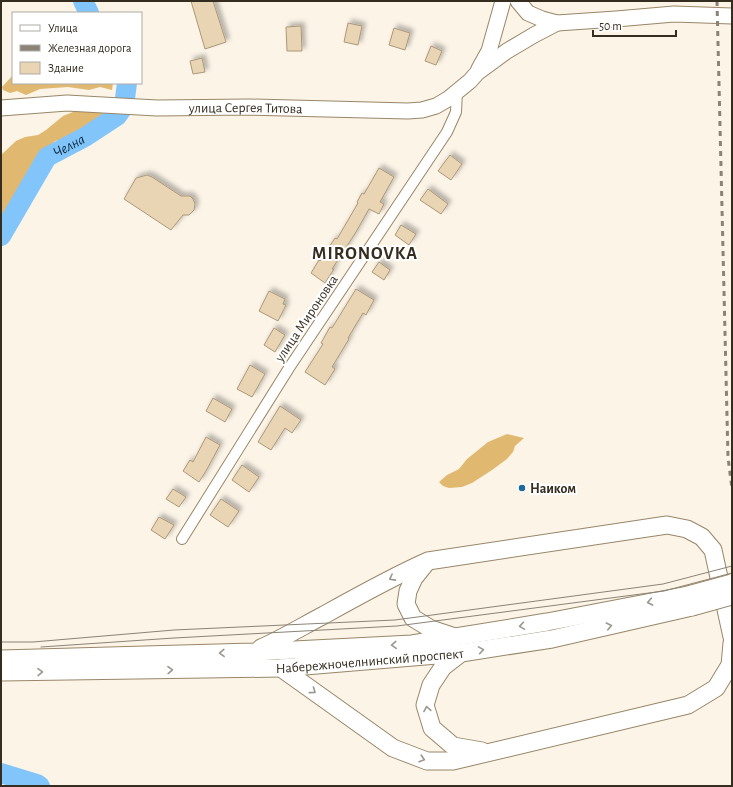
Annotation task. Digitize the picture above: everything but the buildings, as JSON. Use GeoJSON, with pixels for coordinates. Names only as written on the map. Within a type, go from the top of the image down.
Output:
{"type":"FeatureCollection","features":[{"type":"Feature","properties":{"kind":"main road"},"geometry":{"type":"LineString","coordinates":[[477,73],[489,51],[503,1]]}},
{"type":"Feature","properties":{"kind":"main road"},"geometry":{"type":"LineString","coordinates":[[518,1],[528,13],[557,23],[674,14],[732,16]]}},
{"type":"Feature","properties":{"kind":"main road"},"geometry":{"type":"LineString","coordinates":[[477,73],[507,51],[557,23]]}},
{"type":"Feature","properties":{"kind":"main road","name":"улица Сергея Титова"},"geometry":{"type":"LineString","coordinates":[[1,108],[67,103],[157,108],[422,110],[436,106],[448,99],[470,81],[477,73]]}},
{"type":"Feature","properties":{"kind":"main road"},"geometry":{"type":"LineString","coordinates":[[253,652],[281,639],[401,573],[428,561],[667,525],[687,529],[702,537],[714,550],[732,637]]}},
{"type":"Feature","properties":{"kind":"main road"},"geometry":{"type":"LineString","coordinates":[[428,561],[414,578],[408,591],[406,604],[413,618],[458,645],[430,685],[425,705],[432,728],[453,746],[486,752]]}},
{"type":"Feature","properties":{"kind":"main road","name":"Набережночелнинский проспект"},"geometry":{"type":"LineString","coordinates":[[690,601],[732,583]]}},
{"type":"Feature","properties":{"kind":"main road","name":"Набережночелнинский проспект"},"geometry":{"type":"LineString","coordinates":[[1,672],[281,668],[458,645],[547,622],[732,596]]}},
{"type":"Feature","properties":{"kind":"main road"},"geometry":{"type":"LineString","coordinates":[[281,668],[393,748],[427,761],[453,761],[688,705],[716,688],[730,665],[732,643]]}},
{"type":"Feature","properties":{"kind":"main road","name":"Набережночелнинский проспект"},"geometry":{"type":"LineString","coordinates":[[1,659],[253,652],[412,644],[458,645]]}},
{"type":"Feature","properties":{"kind":"street","name":"улица Мироновка"},"geometry":{"type":"LineString","coordinates":[[182,539],[289,368],[447,132],[456,112],[457,91]]}},
{"type":"Feature","properties":{"kind":"shaded area"},"geometry":{"type":"Polygon","coordinates":[[[12,76],[12,84],[113,84],[112,90],[100,87],[89,90],[68,87],[40,89],[26,95],[17,91],[10,93],[3,90],[2,87],[12,76]]]}},
{"type":"Feature","properties":{"kind":"shaded area"},"geometry":{"type":"Polygon","coordinates":[[[97,107],[103,114],[97,120],[65,139],[55,141],[43,151],[30,176],[6,211],[1,222],[1,155],[16,141],[25,137],[38,135],[63,116],[83,108],[97,107]]]}},
{"type":"Feature","properties":{"kind":"shaded area"},"geometry":{"type":"Polygon","coordinates":[[[507,434],[524,438],[515,446],[513,452],[507,459],[492,470],[472,483],[462,487],[449,488],[443,486],[439,482],[447,475],[459,469],[467,459],[488,442],[507,434]]]}},
{"type":"Feature","properties":{"kind":"waterway","name":"Челна"},"geometry":{"type":"LineString","coordinates":[[83,1],[88,12]]}},
{"type":"Feature","properties":{"kind":"waterway","name":"Челна"},"geometry":{"type":"LineString","coordinates":[[1,236],[47,157],[85,137],[117,116],[124,106],[127,84]]}},
{"type":"Feature","properties":{"kind":"waterway","name":"Челна"},"geometry":{"type":"LineString","coordinates":[[1,773],[40,786]]}},
{"type":"Feature","properties":{"kind":"tram line"},"geometry":{"type":"LineString","coordinates":[[1,642],[33,642],[174,630],[395,620],[663,584],[732,566]]}},
{"type":"Feature","properties":{"kind":"tram line"},"geometry":{"type":"LineString","coordinates":[[41,647],[397,626],[664,591],[732,573]]}},
{"type":"Feature","properties":{"kind":"railway"},"geometry":{"type":"LineString","coordinates":[[717,1],[728,457],[732,489]]}},
{"type":"Feature","properties":{"kind":"place","name":"Наиком"},"geometry":{"type":"Point","coordinates":[522,488]}},
{"type":"Feature","properties":{"kind":"district","name":"MIRONOVKA"},"geometry":{"type":"Point","coordinates":[365,253]}}]}
